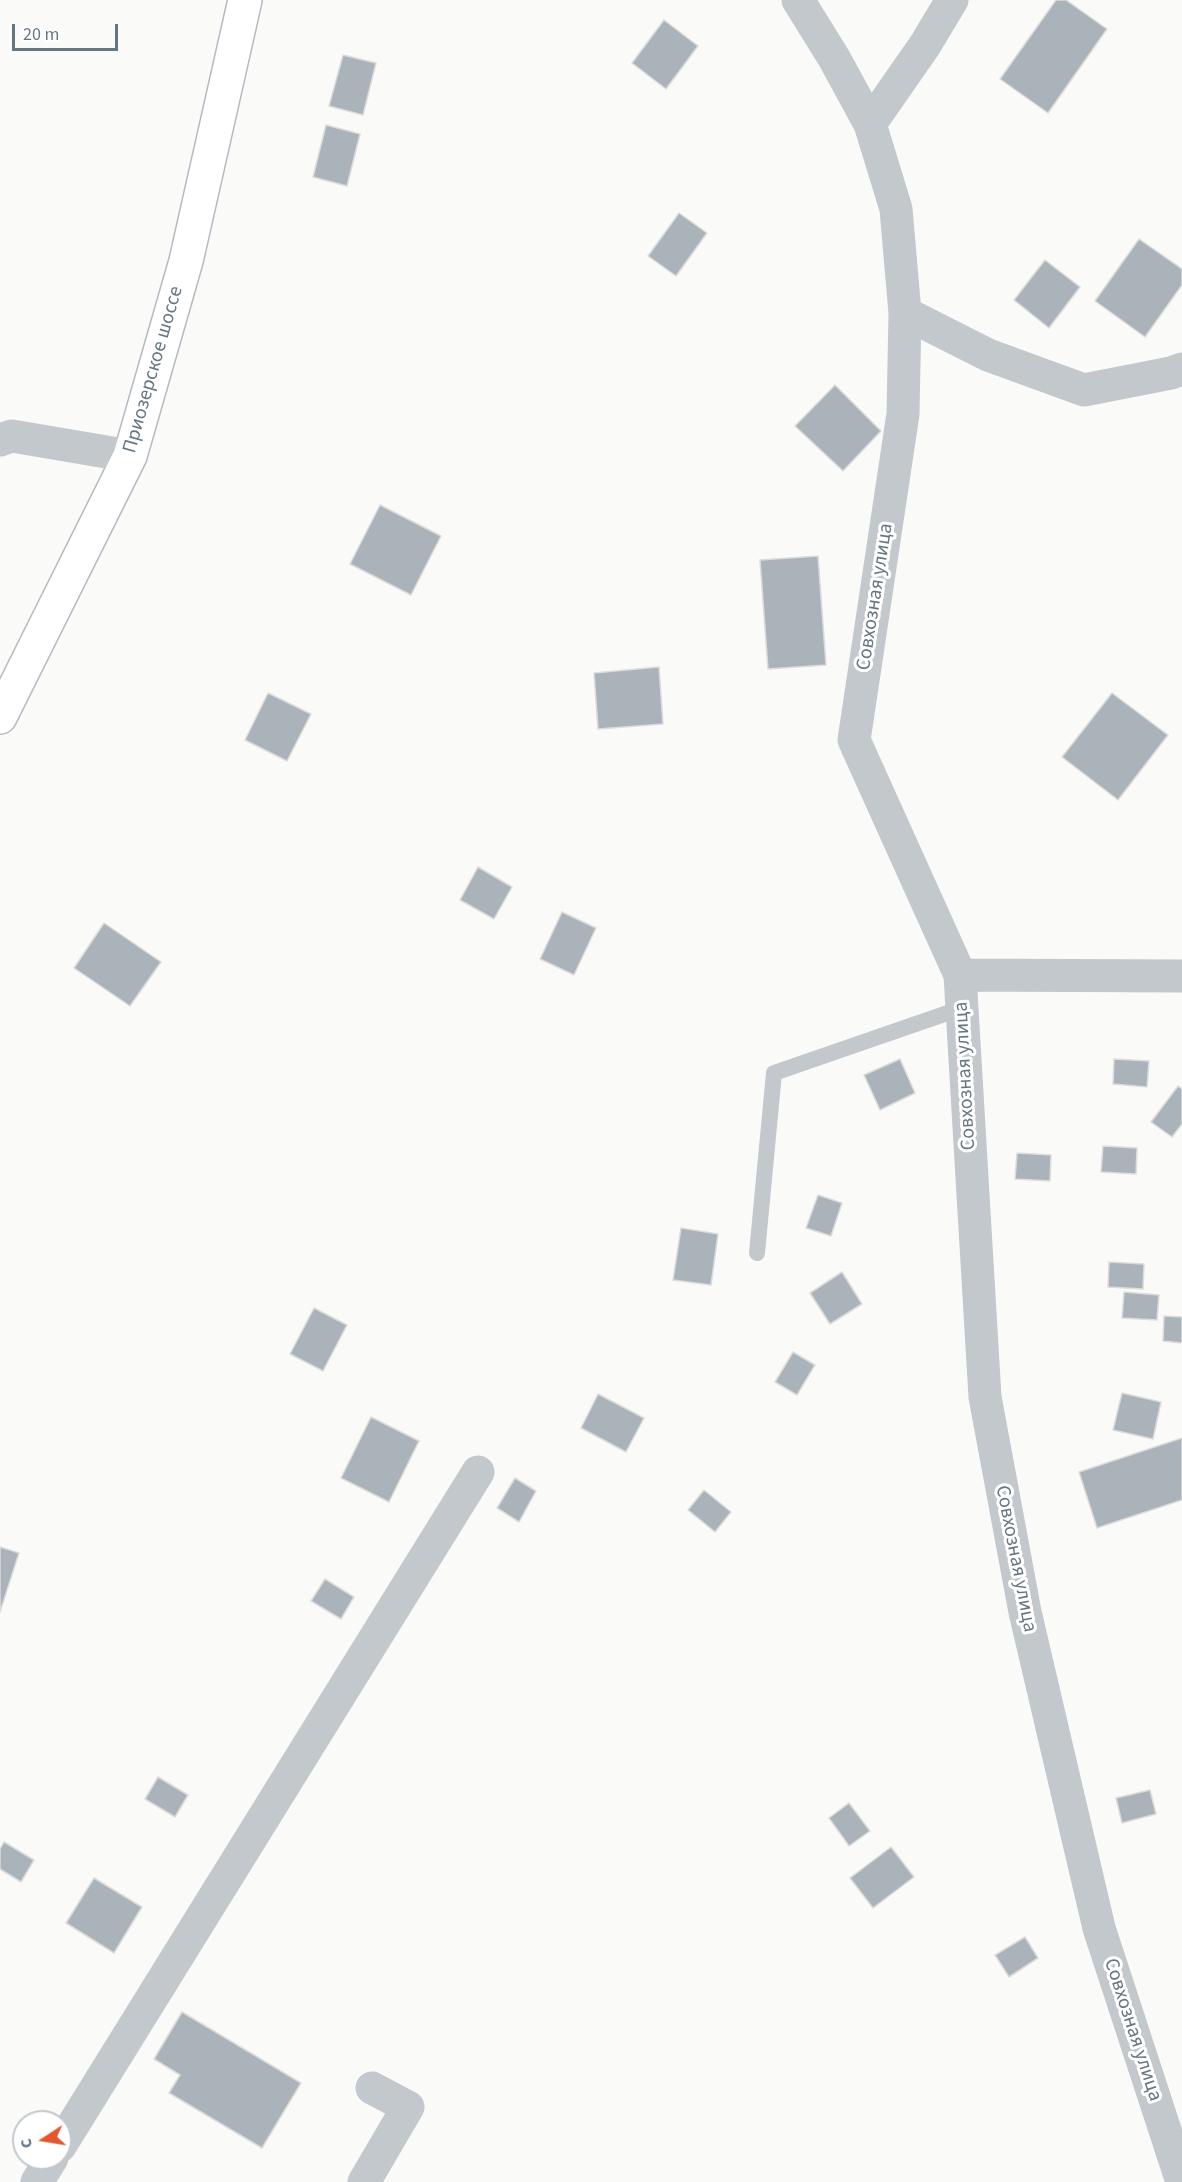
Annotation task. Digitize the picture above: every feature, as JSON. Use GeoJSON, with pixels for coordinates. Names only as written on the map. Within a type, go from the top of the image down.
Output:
{"type":"FeatureCollection","features":[{"type":"Feature","properties":{"kind":"main road","name":"Приозерское шоссе"},"geometry":{"type":"LineString","coordinates":[[0,717],[130,456],[186,261],[245,0]]}},
{"type":"Feature","properties":{"kind":"street","name":"Совхозная улица"},"geometry":{"type":"LineString","coordinates":[[798,0],[834,58],[870,124],[896,209],[905,313],[903,414],[854,740],[960,975],[985,1398],[1025,1612],[1099,1928],[1182,2182]]}},
{"type":"Feature","properties":{"kind":"street"},"geometry":{"type":"LineString","coordinates":[[870,124],[925,45],[952,0]]}},
{"type":"Feature","properties":{"kind":"street"},"geometry":{"type":"LineString","coordinates":[[905,313],[988,355],[1084,390],[1182,369]]}},
{"type":"Feature","properties":{"kind":"street"},"geometry":{"type":"LineString","coordinates":[[0,440],[12,436],[130,456]]}},
{"type":"Feature","properties":{"kind":"street"},"geometry":{"type":"LineString","coordinates":[[960,975],[1182,976]]}},
{"type":"Feature","properties":{"kind":"street"},"geometry":{"type":"LineString","coordinates":[[72,2127],[478,1472]]}},
{"type":"Feature","properties":{"kind":"street"},"geometry":{"type":"LineString","coordinates":[[364,2182],[408,2107],[372,2088]]}},
{"type":"Feature","properties":{"kind":"lane"},"geometry":{"type":"LineString","coordinates":[[757,1253],[774,1073],[962,1008]]}},
{"type":"Feature","properties":{"kind":"building"},"geometry":{"type":"Polygon","coordinates":[[[1056,0],[1066,0],[1107,29],[1048,113],[1000,79],[1056,0]]]}},
{"type":"Feature","properties":{"kind":"building"},"geometry":{"type":"Polygon","coordinates":[[[664,20],[698,46],[666,89],[632,63],[664,20]]]}},
{"type":"Feature","properties":{"kind":"building"},"geometry":{"type":"Polygon","coordinates":[[[343,55],[376,63],[363,115],[329,106],[343,55]]]}},
{"type":"Feature","properties":{"kind":"building"},"geometry":{"type":"Polygon","coordinates":[[[326,125],[360,134],[347,186],[313,177],[326,125]]]}},
{"type":"Feature","properties":{"kind":"building"},"geometry":{"type":"Polygon","coordinates":[[[679,213],[707,233],[676,276],[648,256],[679,213]]]}},
{"type":"Feature","properties":{"kind":"building"},"geometry":{"type":"Polygon","coordinates":[[[1139,239],[1182,269],[1182,285],[1145,337],[1095,301],[1139,239]]]}},
{"type":"Feature","properties":{"kind":"building"},"geometry":{"type":"Polygon","coordinates":[[[1045,260],[1080,287],[1049,328],[1014,300],[1045,260]]]}},
{"type":"Feature","properties":{"kind":"building"},"geometry":{"type":"Polygon","coordinates":[[[835,385],[881,431],[843,471],[795,426],[835,385]]]}},
{"type":"Feature","properties":{"kind":"building"},"geometry":{"type":"Polygon","coordinates":[[[380,505],[441,536],[411,595],[350,564],[380,505]]]}},
{"type":"Feature","properties":{"kind":"building"},"geometry":{"type":"Polygon","coordinates":[[[818,556],[826,665],[768,669],[760,560],[818,556]]]}},
{"type":"Feature","properties":{"kind":"building"},"geometry":{"type":"Polygon","coordinates":[[[659,667],[663,724],[598,729],[594,673],[659,667]]]}},
{"type":"Feature","properties":{"kind":"building"},"geometry":{"type":"Polygon","coordinates":[[[268,693],[311,714],[287,761],[245,740],[268,693]]]}},
{"type":"Feature","properties":{"kind":"building"},"geometry":{"type":"Polygon","coordinates":[[[1112,693],[1168,735],[1118,800],[1062,757],[1112,693]]]}},
{"type":"Feature","properties":{"kind":"building"},"geometry":{"type":"Polygon","coordinates":[[[478,867],[512,887],[494,919],[460,900],[478,867]]]}},
{"type":"Feature","properties":{"kind":"building"},"geometry":{"type":"Polygon","coordinates":[[[562,912],[596,928],[574,975],[540,959],[562,912]]]}},
{"type":"Feature","properties":{"kind":"building"},"geometry":{"type":"Polygon","coordinates":[[[104,923],[161,962],[130,1006],[74,968],[104,923]]]}},
{"type":"Feature","properties":{"kind":"building"},"geometry":{"type":"Polygon","coordinates":[[[900,1059],[915,1093],[880,1110],[864,1075],[900,1059]]]}},
{"type":"Feature","properties":{"kind":"building"},"geometry":{"type":"Polygon","coordinates":[[[1114,1059],[1149,1061],[1147,1087],[1113,1084],[1114,1059]]]}},
{"type":"Feature","properties":{"kind":"building"},"geometry":{"type":"Polygon","coordinates":[[[1178,1086],[1182,1089],[1182,1124],[1172,1137],[1151,1122],[1178,1086]]]}},
{"type":"Feature","properties":{"kind":"building"},"geometry":{"type":"Polygon","coordinates":[[[1103,1146],[1137,1148],[1136,1174],[1101,1172],[1103,1146]]]}},
{"type":"Feature","properties":{"kind":"building"},"geometry":{"type":"Polygon","coordinates":[[[1017,1153],[1051,1155],[1050,1181],[1015,1179],[1017,1153]]]}},
{"type":"Feature","properties":{"kind":"building"},"geometry":{"type":"Polygon","coordinates":[[[818,1195],[842,1203],[831,1236],[806,1228],[818,1195]]]}},
{"type":"Feature","properties":{"kind":"building"},"geometry":{"type":"Polygon","coordinates":[[[681,1228],[718,1234],[711,1285],[673,1280],[681,1228]]]}},
{"type":"Feature","properties":{"kind":"building"},"geometry":{"type":"Polygon","coordinates":[[[1109,1262],[1144,1264],[1143,1289],[1108,1287],[1109,1262]]]}},
{"type":"Feature","properties":{"kind":"building"},"geometry":{"type":"Polygon","coordinates":[[[842,1272],[862,1304],[830,1324],[810,1293],[842,1272]]]}},
{"type":"Feature","properties":{"kind":"building"},"geometry":{"type":"Polygon","coordinates":[[[1124,1292],[1159,1295],[1157,1320],[1122,1318],[1124,1292]]]}},
{"type":"Feature","properties":{"kind":"building"},"geometry":{"type":"Polygon","coordinates":[[[314,1308],[347,1325],[323,1371],[290,1354],[314,1308]]]}},
{"type":"Feature","properties":{"kind":"building"},"geometry":{"type":"Polygon","coordinates":[[[1164,1316],[1182,1317],[1182,1343],[1163,1341],[1164,1316]]]}},
{"type":"Feature","properties":{"kind":"building"},"geometry":{"type":"Polygon","coordinates":[[[793,1352],[815,1365],[797,1395],[775,1382],[793,1352]]]}},
{"type":"Feature","properties":{"kind":"building"},"geometry":{"type":"Polygon","coordinates":[[[1122,1393],[1161,1402],[1153,1439],[1113,1430],[1122,1393]]]}},
{"type":"Feature","properties":{"kind":"building"},"geometry":{"type":"Polygon","coordinates":[[[598,1394],[644,1418],[626,1452],[581,1428],[598,1394]]]}},
{"type":"Feature","properties":{"kind":"building"},"geometry":{"type":"Polygon","coordinates":[[[371,1417],[419,1441],[389,1502],[341,1478],[371,1417]]]}},
{"type":"Feature","properties":{"kind":"building"},"geometry":{"type":"Polygon","coordinates":[[[1182,1438],[1182,1500],[1097,1528],[1079,1472],[1182,1438]]]}},
{"type":"Feature","properties":{"kind":"building"},"geometry":{"type":"Polygon","coordinates":[[[515,1478],[536,1491],[519,1522],[497,1508],[515,1478]]]}},
{"type":"Feature","properties":{"kind":"building"},"geometry":{"type":"Polygon","coordinates":[[[704,1490],[731,1512],[715,1532],[688,1510],[704,1490]]]}},
{"type":"Feature","properties":{"kind":"building"},"geometry":{"type":"Polygon","coordinates":[[[0,1547],[19,1553],[0,1612],[0,1547]]]}},
{"type":"Feature","properties":{"kind":"building"},"geometry":{"type":"Polygon","coordinates":[[[325,1579],[354,1597],[341,1619],[311,1601],[325,1579]]]}},
{"type":"Feature","properties":{"kind":"building"},"geometry":{"type":"Polygon","coordinates":[[[158,1777],[188,1795],[175,1817],[145,1799],[158,1777]]]}},
{"type":"Feature","properties":{"kind":"building"},"geometry":{"type":"Polygon","coordinates":[[[1150,1790],[1156,1814],[1122,1823],[1116,1798],[1150,1790]]]}},
{"type":"Feature","properties":{"kind":"building"},"geometry":{"type":"Polygon","coordinates":[[[849,1803],[870,1831],[849,1846],[829,1818],[849,1803]]]}},
{"type":"Feature","properties":{"kind":"building"},"geometry":{"type":"Polygon","coordinates":[[[4,1842],[34,1860],[21,1882],[0,1869],[0,1849],[4,1842]]]}},
{"type":"Feature","properties":{"kind":"building"},"geometry":{"type":"Polygon","coordinates":[[[891,1847],[914,1877],[873,1908],[850,1878],[891,1847]]]}},
{"type":"Feature","properties":{"kind":"building"},"geometry":{"type":"Polygon","coordinates":[[[94,1878],[142,1907],[114,1953],[66,1923],[94,1878]]]}},
{"type":"Feature","properties":{"kind":"building"},"geometry":{"type":"Polygon","coordinates":[[[1025,1937],[1038,1958],[1009,1977],[995,1955],[1025,1937]]]}},
{"type":"Feature","properties":{"kind":"building"},"geometry":{"type":"Polygon","coordinates":[[[182,2012],[301,2083],[262,2148],[169,2093],[180,2075],[154,2059],[182,2012]]]}}]}
